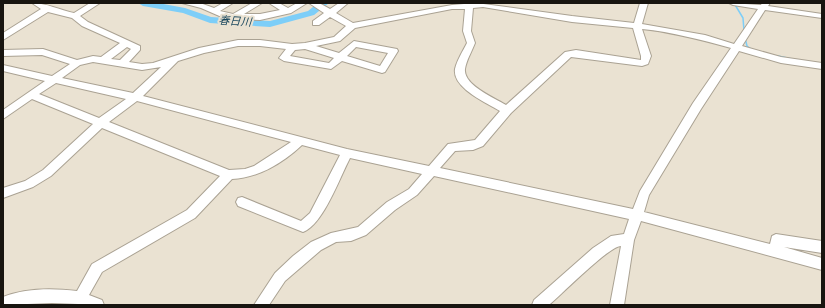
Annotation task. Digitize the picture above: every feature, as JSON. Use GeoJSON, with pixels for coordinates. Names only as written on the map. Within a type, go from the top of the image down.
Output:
{"type":"FeatureCollection","features":[{"type":"Feature","properties":{"kind":"street"},"geometry":{"type":"LineString","coordinates":[[36,3],[47,9],[75,16],[85,24],[137,48],[123,63]]}},
{"type":"Feature","properties":{"kind":"street"},"geometry":{"type":"LineString","coordinates":[[75,16],[96,3]]}},
{"type":"Feature","properties":{"kind":"street"},"geometry":{"type":"LineString","coordinates":[[186,3],[205,5],[224,16],[260,17],[288,11],[303,3]]}},
{"type":"Feature","properties":{"kind":"street"},"geometry":{"type":"LineString","coordinates":[[214,11],[229,3]]}},
{"type":"Feature","properties":{"kind":"street"},"geometry":{"type":"LineString","coordinates":[[235,16],[258,3]]}},
{"type":"Feature","properties":{"kind":"street"},"geometry":{"type":"LineString","coordinates":[[273,3],[288,11]]}},
{"type":"Feature","properties":{"kind":"street"},"geometry":{"type":"LineString","coordinates":[[313,3],[352,26]]}},
{"type":"Feature","properties":{"kind":"street"},"geometry":{"type":"LineString","coordinates":[[316,23],[328,11],[344,3]]}},
{"type":"Feature","properties":{"kind":"street"},"geometry":{"type":"LineString","coordinates":[[261,305],[280,277],[316,246],[335,237],[351,236],[362,231],[391,206],[413,192],[452,147],[473,146],[480,144],[507,110],[568,54],[576,53],[642,63],[645,62],[646,56],[637,26],[644,3]]}},
{"type":"Feature","properties":{"kind":"street"},"geometry":{"type":"LineString","coordinates":[[733,3],[764,5],[822,16]]}},
{"type":"Feature","properties":{"kind":"street"},"geometry":{"type":"LineString","coordinates":[[3,115],[77,63],[93,59],[142,67],[154,66],[202,50],[238,43],[260,43],[292,47],[305,46],[337,39],[352,26],[452,7],[492,5],[523,12],[676,32],[737,46],[781,60],[822,66]]}},
{"type":"Feature","properties":{"kind":"street"},"geometry":{"type":"LineString","coordinates":[[617,305],[628,240],[644,194],[697,106],[764,5]]}},
{"type":"Feature","properties":{"kind":"street"},"geometry":{"type":"LineString","coordinates":[[469,6],[468,31],[471,42],[460,69],[461,78],[471,90],[507,110]]}},
{"type":"Feature","properties":{"kind":"street"},"geometry":{"type":"LineString","coordinates":[[3,37],[47,9]]}},
{"type":"Feature","properties":{"kind":"street"},"geometry":{"type":"LineString","coordinates":[[104,60],[126,43]]}},
{"type":"Feature","properties":{"kind":"street"},"geometry":{"type":"LineString","coordinates":[[292,47],[284,58],[331,66],[341,58],[354,44],[394,51],[382,70],[341,58],[305,46]]}},
{"type":"Feature","properties":{"kind":"street"},"geometry":{"type":"LineString","coordinates":[[3,53],[16,54],[43,52],[77,63]]}},
{"type":"Feature","properties":{"kind":"street"},"geometry":{"type":"LineString","coordinates":[[3,193],[39,179],[102,122],[135,97],[175,59]]}},
{"type":"Feature","properties":{"kind":"street"},"geometry":{"type":"LineString","coordinates":[[3,68],[135,97],[347,153],[637,215],[822,264]]}},
{"type":"Feature","properties":{"kind":"street"},"geometry":{"type":"LineString","coordinates":[[31,95],[102,122],[229,175],[247,174],[267,164],[296,145],[300,140]]}},
{"type":"Feature","properties":{"kind":"street"},"geometry":{"type":"LineString","coordinates":[[242,202],[303,227],[314,217],[347,153]]}},
{"type":"Feature","properties":{"kind":"street"},"geometry":{"type":"LineString","coordinates":[[80,298],[97,268],[190,214],[229,175]]}},
{"type":"Feature","properties":{"kind":"street"},"geometry":{"type":"LineString","coordinates":[[540,305],[598,252],[615,240],[628,240]]}},
{"type":"Feature","properties":{"kind":"street"},"geometry":{"type":"LineString","coordinates":[[778,252],[776,240],[822,247]]}},
{"type":"Feature","properties":{"kind":"street"},"geometry":{"type":"LineString","coordinates":[[3,304],[10,300],[22,297],[80,298],[97,305]]}},
{"type":"Feature","properties":{"kind":"waterway","name":"春日川"},"geometry":{"type":"LineString","coordinates":[[143,3],[185,11],[210,20],[270,24],[297,18],[311,13],[324,3]]}},
{"type":"Feature","properties":{"kind":"waterway"},"geometry":{"type":"LineString","coordinates":[[734,3],[743,18],[744,31]]}},
{"type":"Feature","properties":{"kind":"waterway"},"geometry":{"type":"LineString","coordinates":[[745,38],[747,46],[751,49]]}},
{"type":"Feature","properties":{"kind":"waterway"},"geometry":{"type":"LineString","coordinates":[[778,56],[792,59]]}}]}
